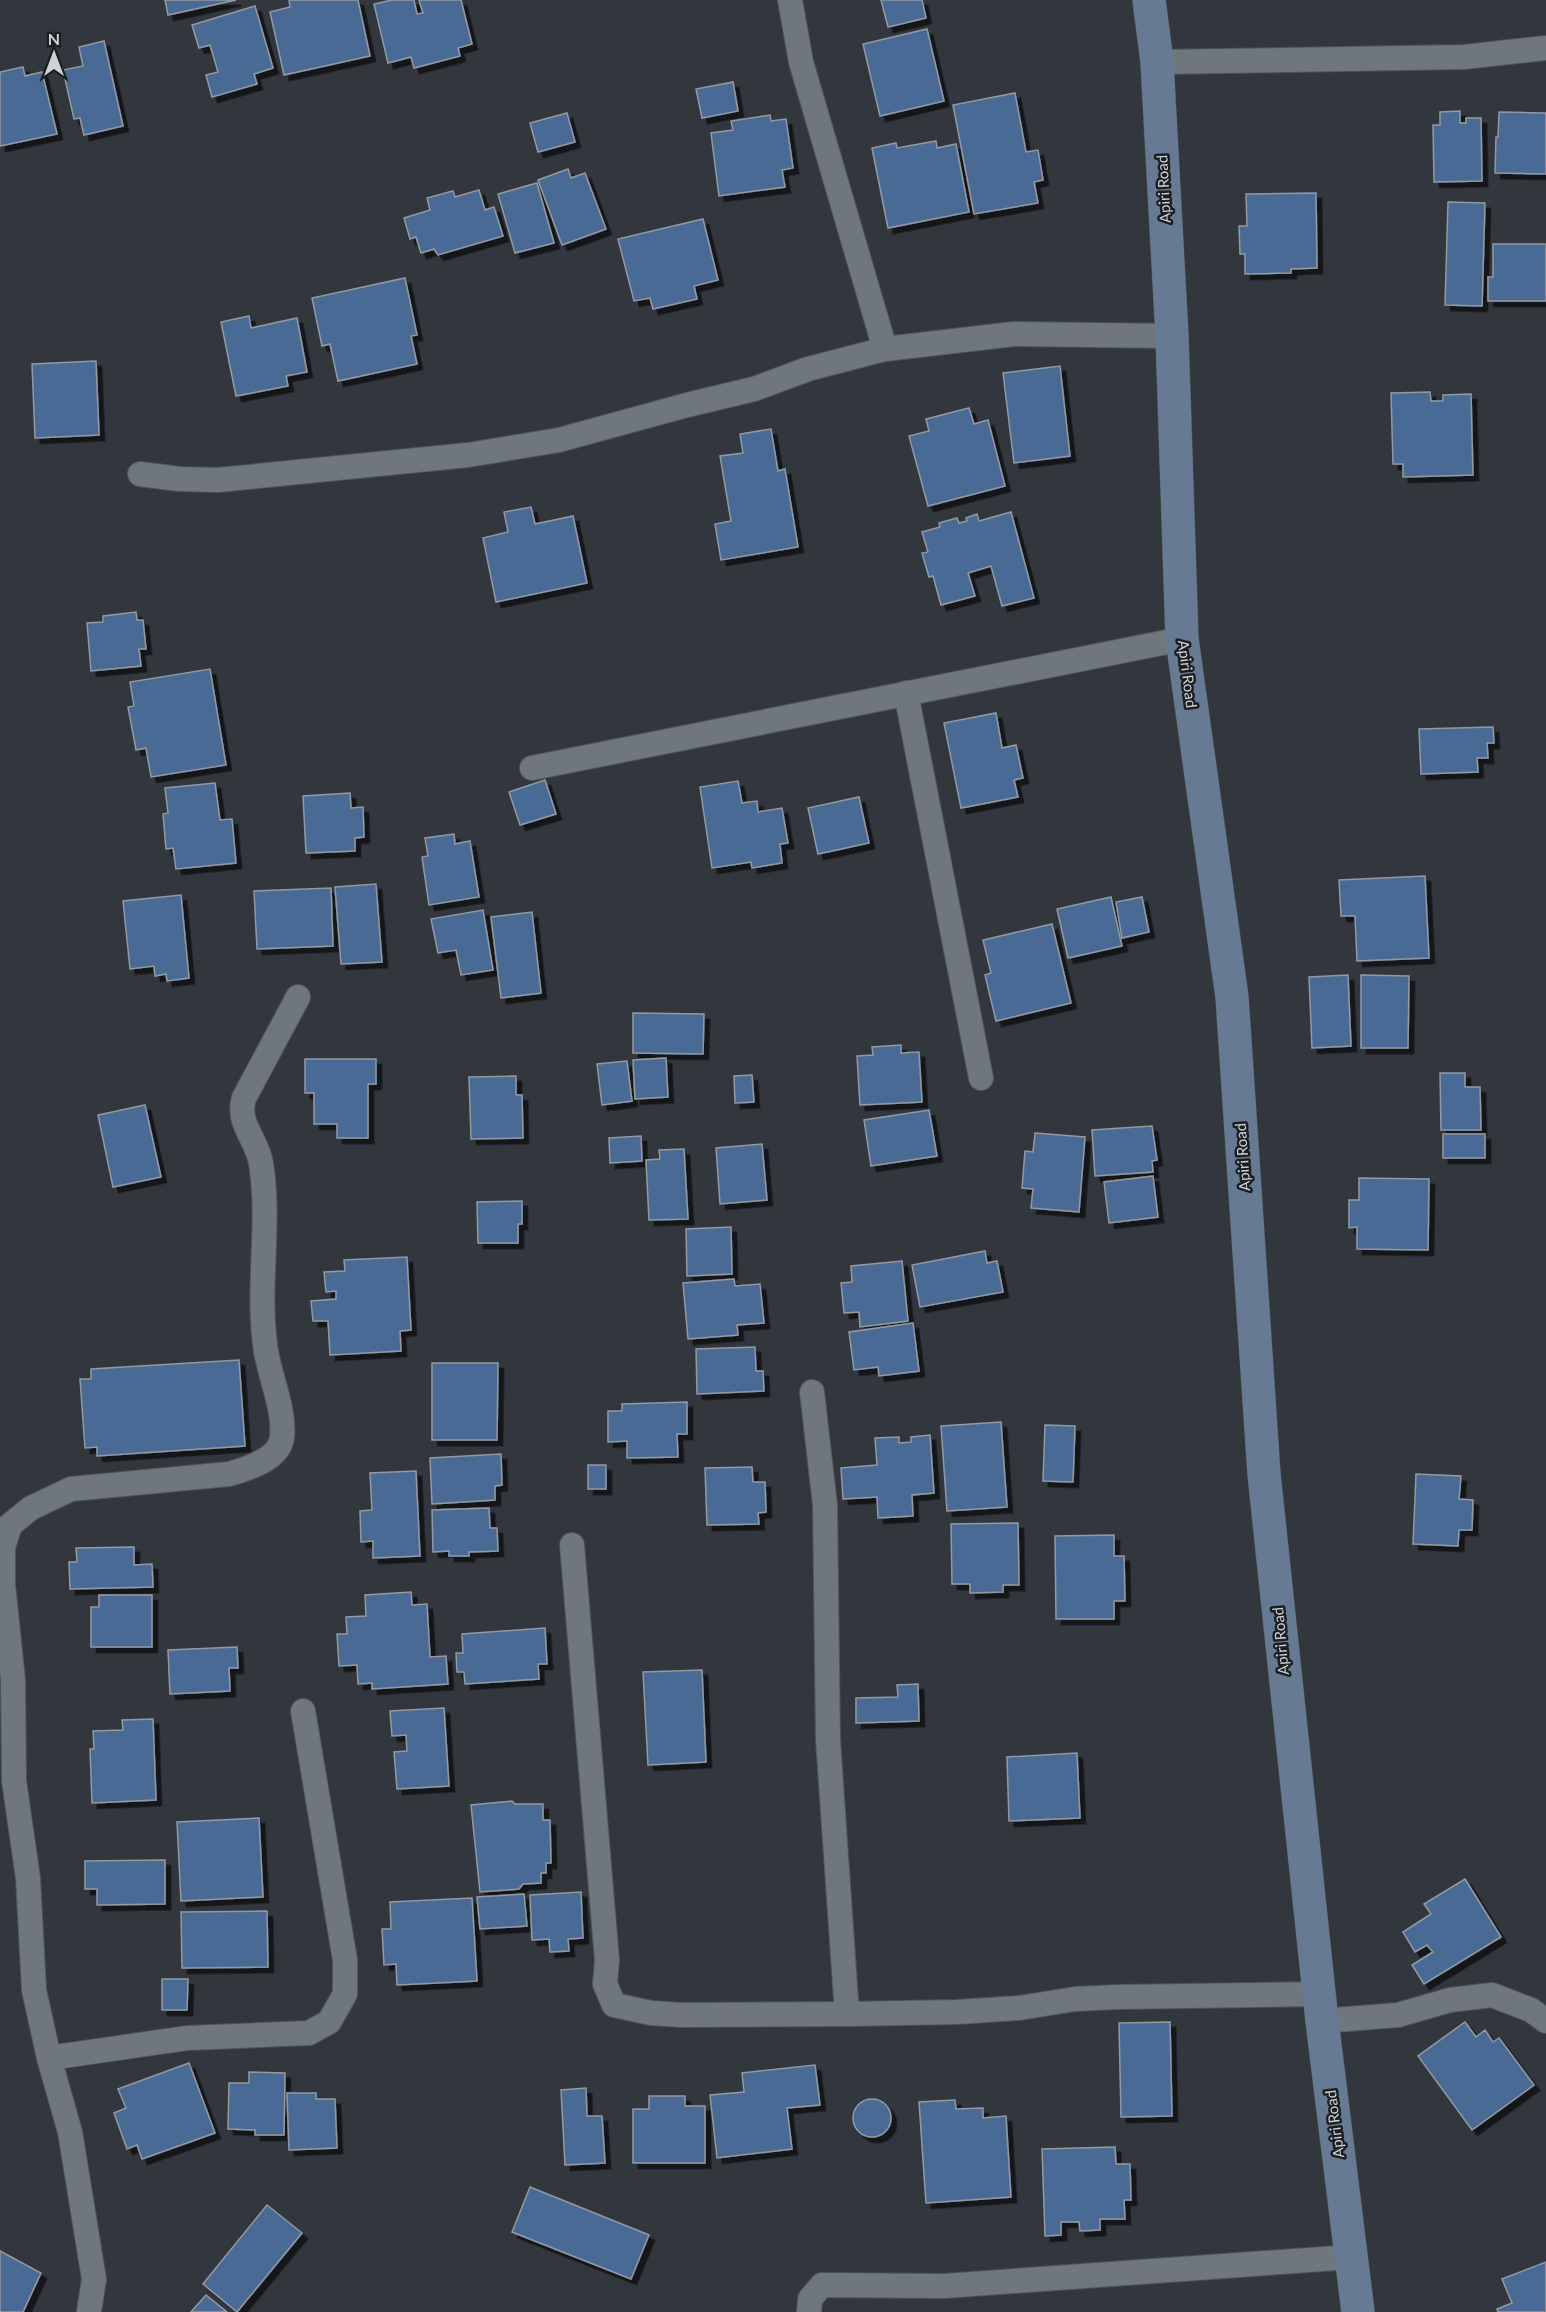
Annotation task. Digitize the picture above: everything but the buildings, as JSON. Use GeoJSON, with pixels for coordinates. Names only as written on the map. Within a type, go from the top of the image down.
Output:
{"type":"FeatureCollection","features":[{"type":"Feature","properties":{"kind":"street"},"geometry":{"type":"LineString","coordinates":[[790,0],[801,62],[885,349]]}},
{"type":"Feature","properties":{"kind":"street","name":"Apiri Road"},"geometry":{"type":"LineString","coordinates":[[1149,0],[1157,62],[1172,336],[1182,639],[1232,997],[1264,1474],[1321,2007],[1358,2312]]}},
{"type":"Feature","properties":{"kind":"street"},"geometry":{"type":"LineString","coordinates":[[1157,62],[1464,57],[1546,48]]}},
{"type":"Feature","properties":{"kind":"street"},"geometry":{"type":"LineString","coordinates":[[140,474],[179,480],[218,480],[468,454],[559,441],[687,405],[754,389],[808,369],[885,349],[1014,334],[1172,336]]}},
{"type":"Feature","properties":{"kind":"street"},"geometry":{"type":"LineString","coordinates":[[532,768],[1182,639]]}},
{"type":"Feature","properties":{"kind":"street"},"geometry":{"type":"LineString","coordinates":[[906,693],[981,1078]]}},
{"type":"Feature","properties":{"kind":"street"},"geometry":{"type":"LineString","coordinates":[[89,2312],[94,2279],[70,2132],[34,1990],[28,1878],[14,1780],[13,1680],[2,1581],[3,1547],[10,1525],[31,1508],[71,1489],[229,1474],[252,1468],[275,1452],[282,1438],[280,1410],[266,1350],[262,1284],[264,1187],[260,1159],[241,1109],[244,1098],[298,997]]}},
{"type":"Feature","properties":{"kind":"street"},"geometry":{"type":"LineString","coordinates":[[812,1392],[825,1505],[828,1740],[847,2014]]}},
{"type":"Feature","properties":{"kind":"street"},"geometry":{"type":"LineString","coordinates":[[572,1545],[607,1960],[605,1984],[614,2005],[651,2013],[682,2015],[847,2014],[998,2009],[1117,1997],[1321,2007],[1398,2015],[1450,2000],[1492,1995],[1531,2010],[1546,2021]]}},
{"type":"Feature","properties":{"kind":"street"},"geometry":{"type":"LineString","coordinates":[[50,2058],[187,2038],[309,2033],[330,2022],[345,1994],[345,1960],[303,1712]]}},
{"type":"Feature","properties":{"kind":"street"},"geometry":{"type":"LineString","coordinates":[[809,2312],[810,2299],[822,2285],[944,2286],[1351,2257]]}}]}
